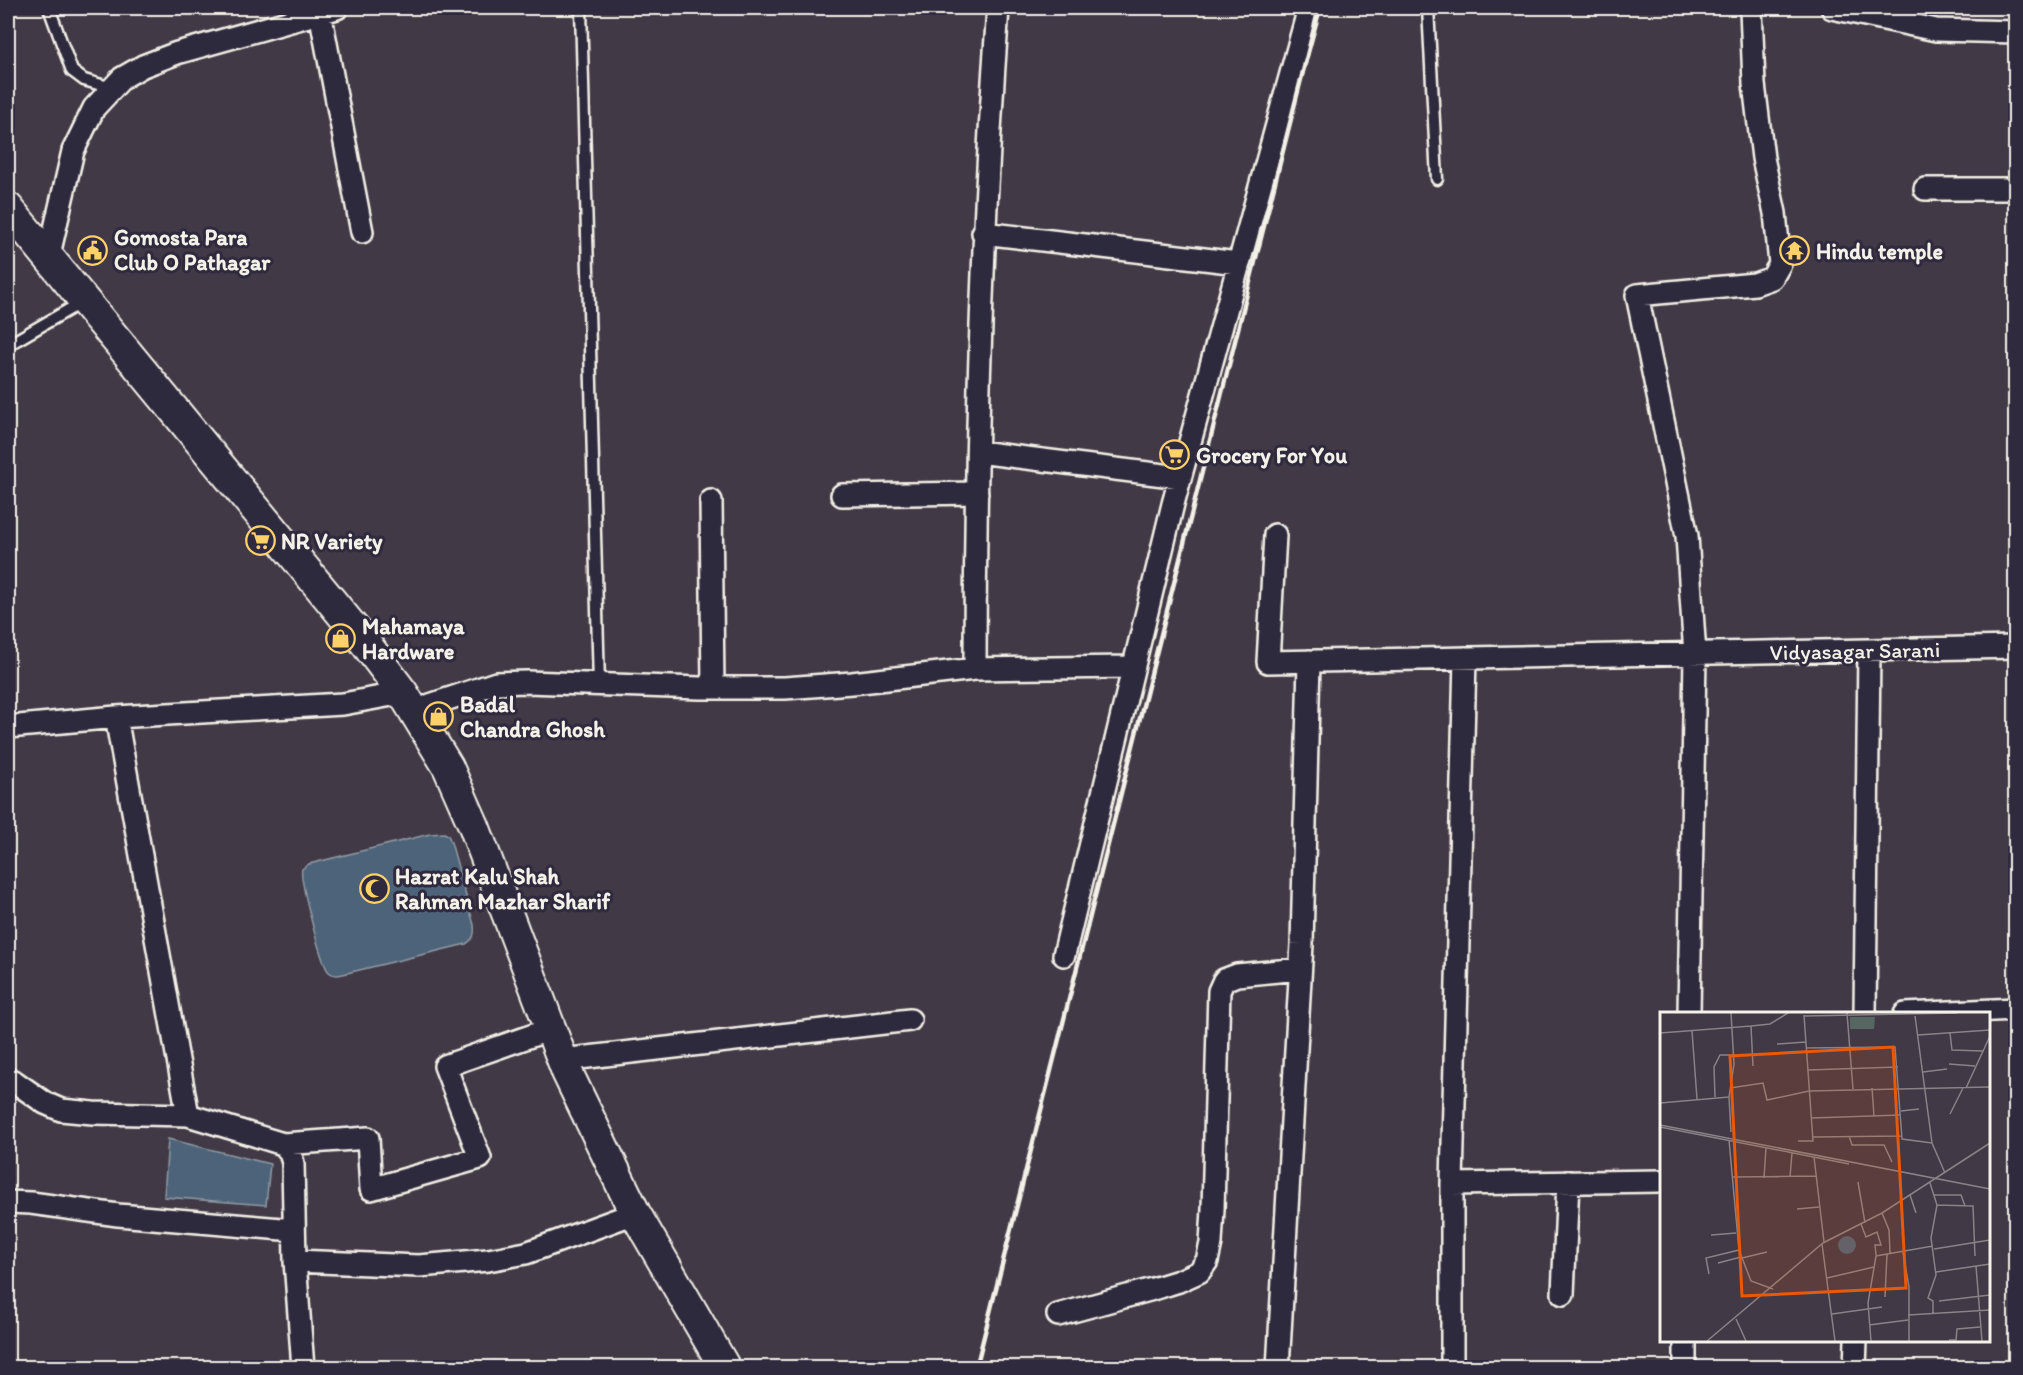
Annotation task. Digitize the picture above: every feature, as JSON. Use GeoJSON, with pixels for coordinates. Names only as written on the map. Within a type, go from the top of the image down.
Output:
{"type":"FeatureCollection","features":[{"type":"Feature","properties":{"kind":"street"},"geometry":{"type":"LineString","coordinates":[[975,669],[983,233],[998,8]]}},
{"type":"Feature","properties":{"kind":"street"},"geometry":{"type":"LineString","coordinates":[[1064,955],[1180,477],[1309,8]]}},
{"type":"Feature","properties":{"kind":"street"},"geometry":{"type":"LineString","coordinates":[[1689,1012],[1695,655],[1687,536],[1637,295],[1755,284],[1772,278],[1780,264],[1775,213],[1763,158],[1754,84],[1751,8]]}},
{"type":"Feature","properties":{"kind":"street"},"geometry":{"type":"LineString","coordinates":[[1832,8],[1936,30],[2016,32]]}},
{"type":"Feature","properties":{"kind":"street"},"geometry":{"type":"LineString","coordinates":[[48,260],[73,151],[94,108],[122,78],[152,63],[227,38],[328,9],[362,232]]}},
{"type":"Feature","properties":{"kind":"street"},"geometry":{"type":"LineString","coordinates":[[1925,189],[2016,189]]}},
{"type":"Feature","properties":{"kind":"street"},"geometry":{"type":"LineString","coordinates":[[8,208],[48,260],[85,300],[360,636],[410,703],[448,768],[474,826],[562,1060],[635,1213],[725,1368]]}},
{"type":"Feature","properties":{"kind":"street"},"geometry":{"type":"LineString","coordinates":[[983,233],[1238,263]]}},
{"type":"Feature","properties":{"kind":"street"},"geometry":{"type":"LineString","coordinates":[[978,452],[1180,477]]}},
{"type":"Feature","properties":{"kind":"street"},"geometry":{"type":"LineString","coordinates":[[842,495],[977,493]]}},
{"type":"Feature","properties":{"kind":"street"},"geometry":{"type":"LineString","coordinates":[[711,501],[713,688]]}},
{"type":"Feature","properties":{"kind":"street","name":"Vidyasagar Sarani"},"geometry":{"type":"LineString","coordinates":[[1275,535],[1268,662],[2016,647]]}},
{"type":"Feature","properties":{"kind":"street"},"geometry":{"type":"LineString","coordinates":[[1865,1012],[1869,650]]}},
{"type":"Feature","properties":{"kind":"street"},"geometry":{"type":"LineString","coordinates":[[1452,1368],[1452,1184],[1465,658]]}},
{"type":"Feature","properties":{"kind":"street"},"geometry":{"type":"LineString","coordinates":[[1278,1368],[1300,969],[1309,661]]}},
{"type":"Feature","properties":{"kind":"street"},"geometry":{"type":"LineString","coordinates":[[8,727],[116,717],[343,704],[430,705],[496,683],[785,688],[975,669],[1133,667]]}},
{"type":"Feature","properties":{"kind":"street"},"geometry":{"type":"LineString","coordinates":[[116,717],[189,1115]]}},
{"type":"Feature","properties":{"kind":"street"},"geometry":{"type":"LineString","coordinates":[[1058,1315],[1179,1281],[1199,1272],[1207,1261],[1211,1243],[1213,1209],[1219,991],[1224,980],[1237,975],[1300,969]]}},
{"type":"Feature","properties":{"kind":"street"},"geometry":{"type":"LineString","coordinates":[[1949,1012],[2016,1009]]}},
{"type":"Feature","properties":{"kind":"street"},"geometry":{"type":"LineString","coordinates":[[562,1060],[910,1020]]}},
{"type":"Feature","properties":{"kind":"street"},"geometry":{"type":"LineString","coordinates":[[8,1079],[23,1086],[45,1103],[61,1110],[189,1115],[283,1144],[368,1138],[371,1189],[480,1158],[445,1066],[550,1029]]}},
{"type":"Feature","properties":{"kind":"street"},"geometry":{"type":"LineString","coordinates":[[283,1144],[290,1152],[293,1163],[295,1261],[303,1368]]}},
{"type":"Feature","properties":{"kind":"street"},"geometry":{"type":"LineString","coordinates":[[1452,1184],[1660,1181]]}},
{"type":"Feature","properties":{"kind":"street"},"geometry":{"type":"LineString","coordinates":[[1563,1294],[1569,1182]]}},
{"type":"Feature","properties":{"kind":"street"},"geometry":{"type":"LineString","coordinates":[[8,1202],[118,1215],[294,1230]]}},
{"type":"Feature","properties":{"kind":"street"},"geometry":{"type":"LineString","coordinates":[[295,1261],[419,1266],[488,1260],[526,1253],[635,1213]]}},
{"type":"Feature","properties":{"kind":"street"},"geometry":{"type":"LineString","coordinates":[[1685,1342],[1685,1368]]}},
{"type":"Feature","properties":{"kind":"street"},"geometry":{"type":"LineString","coordinates":[[1855,1368],[1856,1342]]}},
{"type":"Feature","properties":{"kind":"lane"},"geometry":{"type":"LineString","coordinates":[[49,8],[72,70],[84,80],[112,88]]}},
{"type":"Feature","properties":{"kind":"lane"},"geometry":{"type":"LineString","coordinates":[[581,8],[599,685]]}},
{"type":"Feature","properties":{"kind":"lane"},"geometry":{"type":"LineString","coordinates":[[1428,8],[1437,179]]}},
{"type":"Feature","properties":{"kind":"lane"},"geometry":{"type":"LineString","coordinates":[[8,345],[85,300]]}},
{"type":"Feature","properties":{"kind":"shaded area"},"geometry":{"type":"Polygon","coordinates":[[[495,1358],[502,1367],[453,1367],[495,1358]]]}},
{"type":"Feature","properties":{"kind":"water"},"geometry":{"type":"Polygon","coordinates":[[[430,834],[448,835],[451,842],[474,925],[471,940],[466,944],[343,974],[336,975],[329,972],[321,955],[312,922],[302,869],[309,864],[430,834]]]}},
{"type":"Feature","properties":{"kind":"water"},"geometry":{"type":"Polygon","coordinates":[[[168,1139],[270,1164],[266,1205],[164,1197],[168,1139]]]}},
{"type":"Feature","properties":{"kind":"railway"},"geometry":{"type":"LineString","coordinates":[[976,1368],[1319,8]]}},
{"type":"Feature","properties":{"kind":"place","name":"Gomosta Para Club O Pathagar"},"geometry":{"type":"Point","coordinates":[93,250]}},
{"type":"Feature","properties":{"kind":"place","name":"Hindu temple"},"geometry":{"type":"Point","coordinates":[1795,251]}},
{"type":"Feature","properties":{"kind":"place","name":"Grocery For You"},"geometry":{"type":"Point","coordinates":[1175,455]}},
{"type":"Feature","properties":{"kind":"place","name":"NR Variety"},"geometry":{"type":"Point","coordinates":[260,541]}},
{"type":"Feature","properties":{"kind":"place","name":"Mahamaya Hardware"},"geometry":{"type":"Point","coordinates":[341,639]}},
{"type":"Feature","properties":{"kind":"place","name":"Badal Chandra Ghosh"},"geometry":{"type":"Point","coordinates":[439,717]}},
{"type":"Feature","properties":{"kind":"place","name":"Hazrat Kalu Shah Rahman Mazhar Sharif"},"geometry":{"type":"Point","coordinates":[374,889]}}]}
